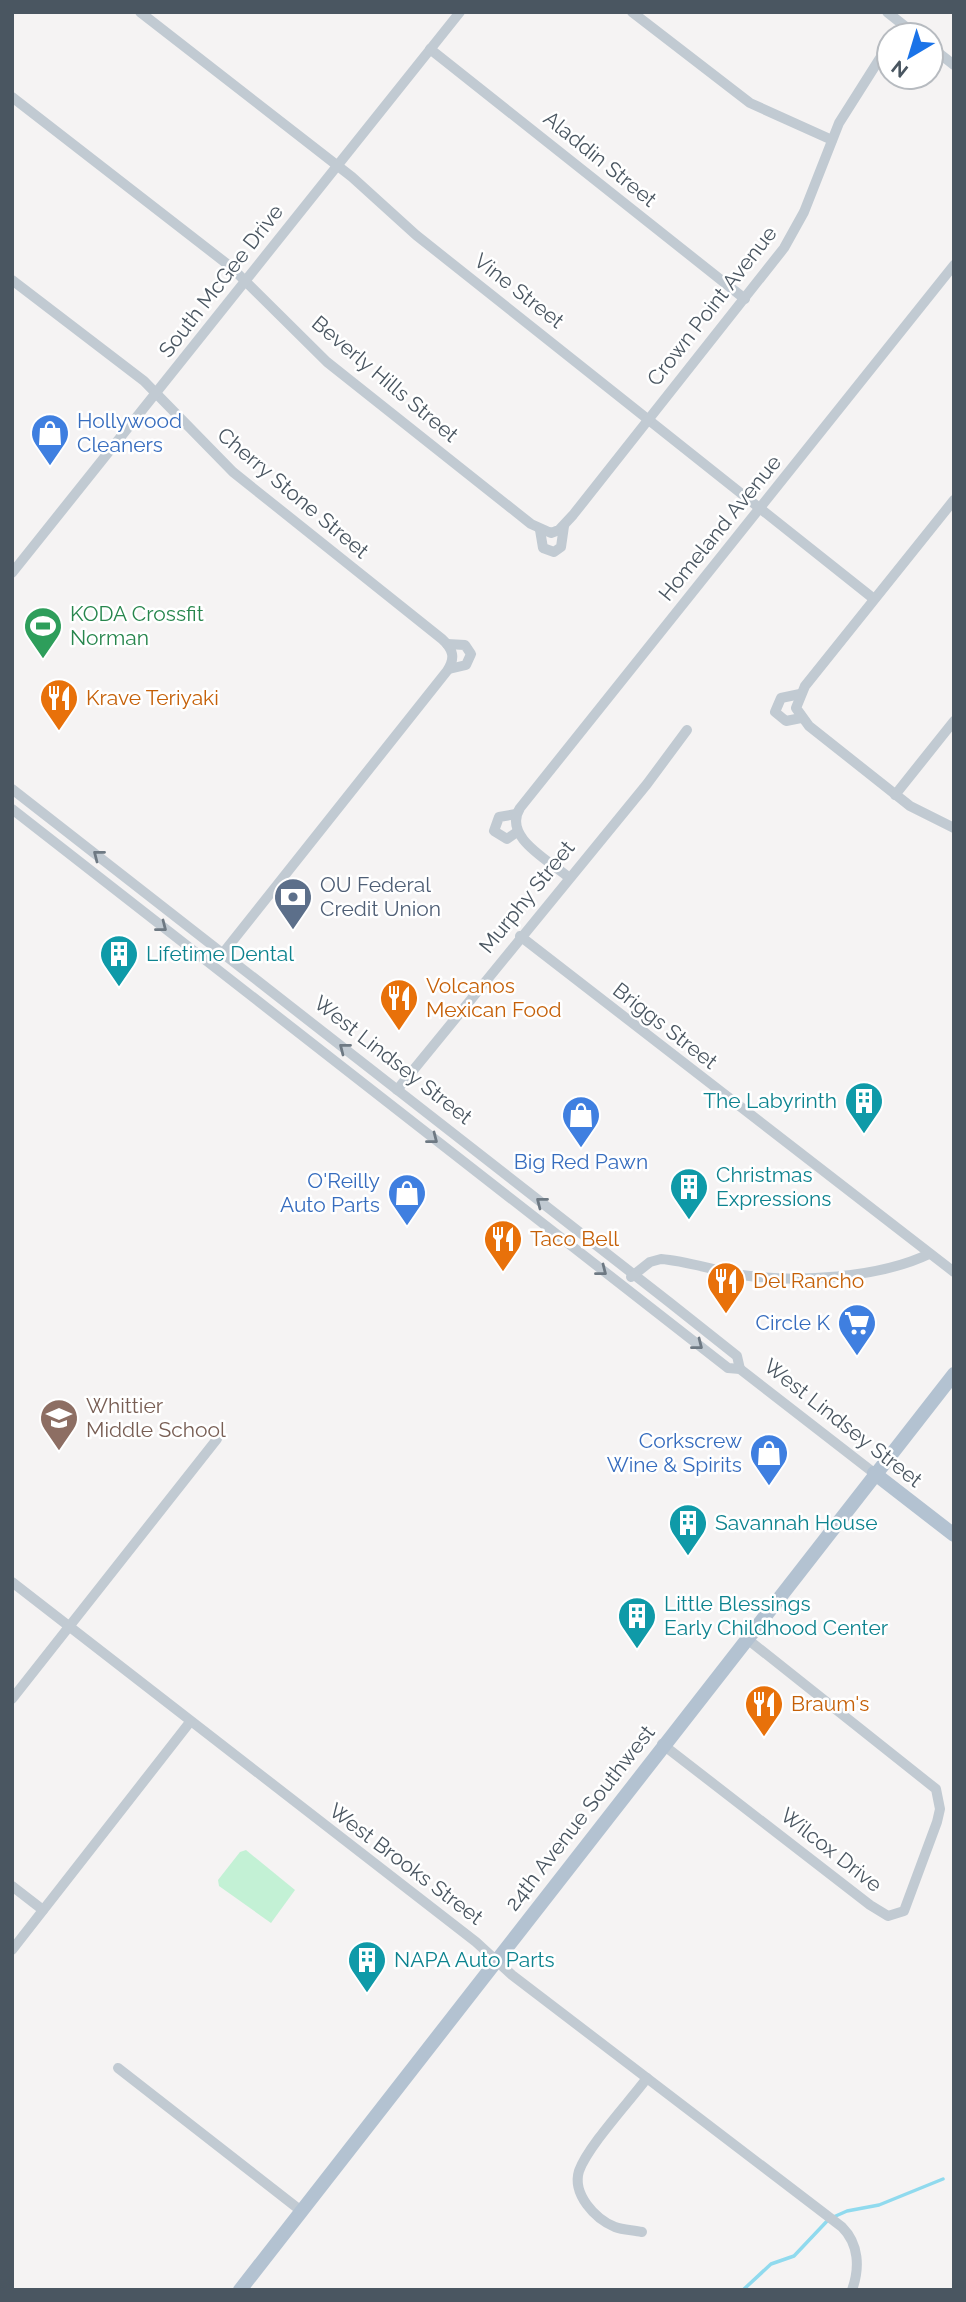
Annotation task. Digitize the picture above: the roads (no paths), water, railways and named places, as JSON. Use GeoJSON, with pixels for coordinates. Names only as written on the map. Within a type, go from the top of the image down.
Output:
{"type":"FeatureCollection","features":[{"type":"Feature","properties":{"kind":"main road","name":"24th Avenue Southwest"},"geometry":{"type":"LineString","coordinates":[[240,2290],[662,1744],[954,1374]]}},
{"type":"Feature","properties":{"kind":"main road","name":"West Lindsey Street"},"geometry":{"type":"LineString","coordinates":[[874,1473],[954,1535]]}},
{"type":"Feature","properties":{"kind":"street","name":"Vine Street"},"geometry":{"type":"LineString","coordinates":[[140,12],[337,166],[416,235],[874,599]]}},
{"type":"Feature","properties":{"kind":"street","name":"South McGee Drive"},"geometry":{"type":"LineString","coordinates":[[12,573],[460,12]]}},
{"type":"Feature","properties":{"kind":"street"},"geometry":{"type":"LineString","coordinates":[[632,12],[750,103],[832,140]]}},
{"type":"Feature","properties":{"kind":"street","name":"Aladdin Street"},"geometry":{"type":"LineString","coordinates":[[430,49],[745,299]]}},
{"type":"Feature","properties":{"kind":"street","name":"Crown Point Avenue"},"geometry":{"type":"LineString","coordinates":[[545,531],[564,526],[745,299],[795,230],[847,108],[875,65]]}},
{"type":"Feature","properties":{"kind":"street","name":"Beverly Hills Street"},"geometry":{"type":"LineString","coordinates":[[12,97],[246,280],[327,362],[545,531],[543,548],[554,552],[561,547],[564,526]]}},
{"type":"Feature","properties":{"kind":"street","name":"Homeland Avenue"},"geometry":{"type":"LineString","coordinates":[[568,877],[517,832],[507,839],[494,831],[499,817],[516,814],[954,265]]}},
{"type":"Feature","properties":{"kind":"street","name":"Cherry Stone Street"},"geometry":{"type":"LineString","coordinates":[[12,280],[144,381],[233,472],[450,648]]}},
{"type":"Feature","properties":{"kind":"street"},"geometry":{"type":"LineString","coordinates":[[798,713],[800,694],[954,500]]}},
{"type":"Feature","properties":{"kind":"street"},"geometry":{"type":"LineString","coordinates":[[223,953],[449,669],[450,648],[465,645],[471,654],[466,665],[449,669]]}},
{"type":"Feature","properties":{"kind":"street"},"geometry":{"type":"LineString","coordinates":[[798,713],[782,720],[775,706],[781,698],[800,694]]}},
{"type":"Feature","properties":{"kind":"street"},"geometry":{"type":"LineString","coordinates":[[798,713],[895,795],[921,814],[954,828]]}},
{"type":"Feature","properties":{"kind":"street"},"geometry":{"type":"LineString","coordinates":[[895,795],[954,721]]}},
{"type":"Feature","properties":{"kind":"street","name":"Murphy Street"},"geometry":{"type":"LineString","coordinates":[[380,1097],[393,1087],[520,936],[647,784],[688,730]]}},
{"type":"Feature","properties":{"kind":"street","name":"West Lindsey Street"},"geometry":{"type":"LineString","coordinates":[[12,789],[669,1301],[737,1356],[740,1369]]}},
{"type":"Feature","properties":{"kind":"street","name":"West Lindsey Street"},"geometry":{"type":"LineString","coordinates":[[12,809],[658,1315],[728,1368],[740,1369],[874,1473]]}},
{"type":"Feature","properties":{"kind":"street"},"geometry":{"type":"LineString","coordinates":[[516,814],[517,832]]}},
{"type":"Feature","properties":{"kind":"street"},"geometry":{"type":"LineString","coordinates":[[108,885],[119,872]]}},
{"type":"Feature","properties":{"kind":"street"},"geometry":{"type":"LineString","coordinates":[[141,910],[151,897]]}},
{"type":"Feature","properties":{"kind":"street","name":"Briggs Street"},"geometry":{"type":"LineString","coordinates":[[520,936],[954,1272]]}},
{"type":"Feature","properties":{"kind":"street"},"geometry":{"type":"LineString","coordinates":[[415,1125],[425,1112]]}},
{"type":"Feature","properties":{"kind":"street"},"geometry":{"type":"LineString","coordinates":[[621,1286],[650,1262],[662,1259],[744,1275],[808,1277],[888,1269],[929,1254]]}},
{"type":"Feature","properties":{"kind":"street"},"geometry":{"type":"LineString","coordinates":[[658,1315],[669,1301]]}},
{"type":"Feature","properties":{"kind":"street"},"geometry":{"type":"LineString","coordinates":[[12,1699],[217,1439]]}},
{"type":"Feature","properties":{"kind":"street","name":"West Brooks Street"},"geometry":{"type":"LineString","coordinates":[[12,1582],[190,1723],[476,1942],[495,1961],[842,2227],[850,2236],[856,2253],[857,2273],[852,2290]]}},
{"type":"Feature","properties":{"kind":"street","name":"Wilcox Drive"},"geometry":{"type":"LineString","coordinates":[[662,1744],[870,1905],[888,1916],[900,1914],[909,1905],[937,1822],[940,1804],[932,1784],[746,1638]]}},
{"type":"Feature","properties":{"kind":"street"},"geometry":{"type":"LineString","coordinates":[[12,1950],[190,1723]]}},
{"type":"Feature","properties":{"kind":"street"},"geometry":{"type":"LineString","coordinates":[[12,1886],[43,1910]]}},
{"type":"Feature","properties":{"kind":"street"},"geometry":{"type":"LineString","coordinates":[[118,2068],[300,2210]]}},
{"type":"Feature","properties":{"kind":"street"},"geometry":{"type":"LineString","coordinates":[[642,2232],[614,2227],[582,2198],[577,2181],[584,2162],[647,2078]]}},
{"type":"Feature","properties":{"kind":"waterway"},"geometry":{"type":"LineString","coordinates":[[743,2290],[771,2264],[794,2256],[829,2219],[847,2211],[879,2205],[943,2179]]}},
{"type":"Feature","properties":{"kind":"place","name":"Hollywood Cleaners"},"geometry":{"type":"Point","coordinates":[50,467]}},
{"type":"Feature","properties":{"kind":"place","name":"KODA Crossfit Norman"},"geometry":{"type":"Point","coordinates":[43,660]}},
{"type":"Feature","properties":{"kind":"place","name":"Krave Teriyaki"},"geometry":{"type":"Point","coordinates":[59,732]}},
{"type":"Feature","properties":{"kind":"place","name":"OU Federal Credit Union"},"geometry":{"type":"Point","coordinates":[293,931]}},
{"type":"Feature","properties":{"kind":"place","name":"Lifetime Dental"},"geometry":{"type":"Point","coordinates":[119,988]}},
{"type":"Feature","properties":{"kind":"place","name":"Volcanos Mexican Food"},"geometry":{"type":"Point","coordinates":[399,1032]}},
{"type":"Feature","properties":{"kind":"place","name":"The Labyrinth"},"geometry":{"type":"Point","coordinates":[864,1135]}},
{"type":"Feature","properties":{"kind":"place","name":"Big Red Pawn"},"geometry":{"type":"Point","coordinates":[581,1149]}},
{"type":"Feature","properties":{"kind":"place","name":"Christmas Expressions"},"geometry":{"type":"Point","coordinates":[689,1221]}},
{"type":"Feature","properties":{"kind":"place","name":"O'Reilly Auto Parts"},"geometry":{"type":"Point","coordinates":[407,1227]}},
{"type":"Feature","properties":{"kind":"place","name":"Taco Bell"},"geometry":{"type":"Point","coordinates":[503,1273]}},
{"type":"Feature","properties":{"kind":"place","name":"Del Rancho"},"geometry":{"type":"Point","coordinates":[726,1315]}},
{"type":"Feature","properties":{"kind":"place","name":"Circle K"},"geometry":{"type":"Point","coordinates":[857,1357]}},
{"type":"Feature","properties":{"kind":"place","name":"Whittier Middle School"},"geometry":{"type":"Point","coordinates":[59,1452]}},
{"type":"Feature","properties":{"kind":"place","name":"Corkscrew Wine & Spirits"},"geometry":{"type":"Point","coordinates":[769,1487]}},
{"type":"Feature","properties":{"kind":"place","name":"Savannah House"},"geometry":{"type":"Point","coordinates":[688,1557]}},
{"type":"Feature","properties":{"kind":"place","name":"Little Blessings Early Childhood Center"},"geometry":{"type":"Point","coordinates":[637,1650]}},
{"type":"Feature","properties":{"kind":"place","name":"Braum's"},"geometry":{"type":"Point","coordinates":[764,1738]}},
{"type":"Feature","properties":{"kind":"place","name":"NAPA Auto Parts"},"geometry":{"type":"Point","coordinates":[367,1994]}}]}
